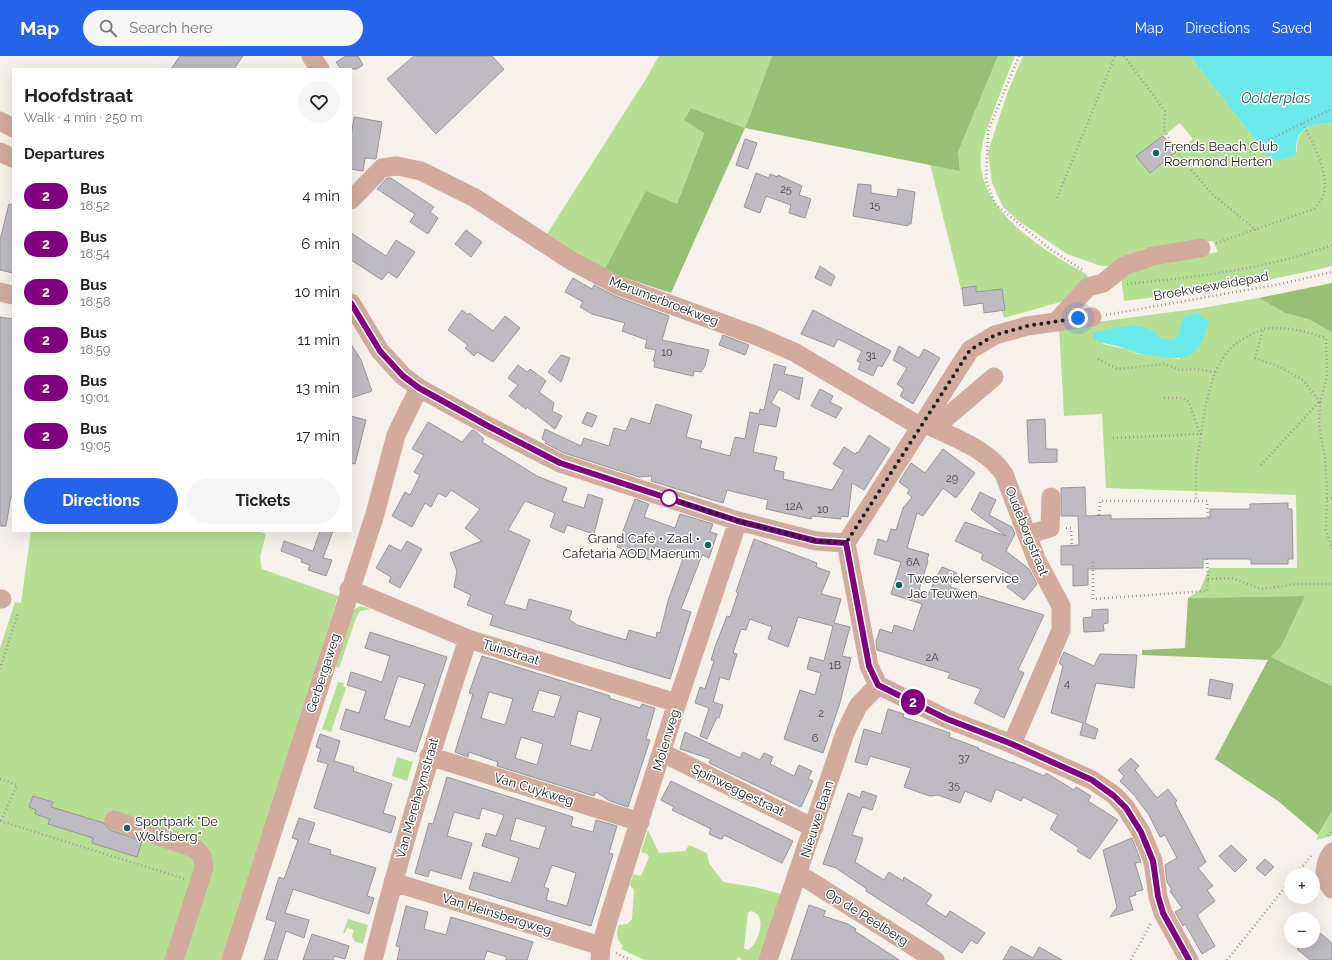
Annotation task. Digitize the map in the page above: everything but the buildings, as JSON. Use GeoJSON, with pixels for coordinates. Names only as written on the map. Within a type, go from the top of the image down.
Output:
{"type":"FeatureCollection","features":[{"type":"Feature","properties":{"kind":"street"},"geometry":{"type":"LineString","coordinates":[[311,56],[319,68]]}},
{"type":"Feature","properties":{"kind":"street"},"geometry":{"type":"LineString","coordinates":[[0,121],[12,127]]}},
{"type":"Feature","properties":{"kind":"street","name":"Merumerbroekweg"},"geometry":{"type":"LineString","coordinates":[[352,199],[382,168],[397,166],[421,171],[476,198],[570,260],[619,286],[757,336],[794,352],[926,426]]}},
{"type":"Feature","properties":{"kind":"street"},"geometry":{"type":"LineString","coordinates":[[1057,321],[1088,287],[1102,283],[1124,266],[1139,259],[1201,248]]}},
{"type":"Feature","properties":{"kind":"street"},"geometry":{"type":"LineString","coordinates":[[0,292],[12,295]]}},
{"type":"Feature","properties":{"kind":"street"},"geometry":{"type":"LineString","coordinates":[[352,305],[380,351],[403,376],[419,388],[560,463],[738,521],[816,541],[846,543]]}},
{"type":"Feature","properties":{"kind":"street"},"geometry":{"type":"LineString","coordinates":[[1092,317],[1027,326],[995,335],[970,350],[926,426],[846,543],[869,666],[878,685],[947,719],[1012,744],[1092,780],[1114,796],[1126,808],[1141,832],[1153,861],[1158,896],[1163,913],[1188,960]]}},
{"type":"Feature","properties":{"kind":"street"},"geometry":{"type":"LineString","coordinates":[[926,426],[994,377]]}},
{"type":"Feature","properties":{"kind":"street","name":"Gerbergaweg"},"geometry":{"type":"LineString","coordinates":[[231,960],[349,589],[375,514],[396,435],[419,388]]}},
{"type":"Feature","properties":{"kind":"street","name":"Oudeborgstraat"},"geometry":{"type":"LineString","coordinates":[[926,426],[983,453],[997,464],[1004,474],[1036,561],[1061,606],[1061,630],[1012,744]]}},
{"type":"Feature","properties":{"kind":"street"},"geometry":{"type":"LineString","coordinates":[[1027,535],[1050,528],[1051,497]]}},
{"type":"Feature","properties":{"kind":"street","name":"Molenweg"},"geometry":{"type":"LineString","coordinates":[[600,953],[678,703],[738,521]]}},
{"type":"Feature","properties":{"kind":"street","name":"Tuinstraat"},"geometry":{"type":"LineString","coordinates":[[349,589],[468,639],[678,703]]}},
{"type":"Feature","properties":{"kind":"street","name":"Van Mereheymstraat"},"geometry":{"type":"LineString","coordinates":[[373,960],[393,882],[429,756],[468,639]]}},
{"type":"Feature","properties":{"kind":"street","name":"Nieuwe Baan"},"geometry":{"type":"LineString","coordinates":[[768,960],[845,733],[858,706],[878,685]]}},
{"type":"Feature","properties":{"kind":"street","name":"Spinweggestraat"},"geometry":{"type":"LineString","coordinates":[[663,753],[814,828]]}},
{"type":"Feature","properties":{"kind":"street","name":"Van Cuykweg"},"geometry":{"type":"LineString","coordinates":[[429,756],[640,822]]}},
{"type":"Feature","properties":{"kind":"street"},"geometry":{"type":"LineString","coordinates":[[114,820],[196,849],[202,856],[204,868],[174,960]]}},
{"type":"Feature","properties":{"kind":"street"},"geometry":{"type":"LineString","coordinates":[[1332,852],[1324,872],[1327,884],[1332,889]]}},
{"type":"Feature","properties":{"kind":"street","name":"Op de Peelberg"},"geometry":{"type":"LineString","coordinates":[[798,874],[935,960]]}},
{"type":"Feature","properties":{"kind":"street","name":"Van Heinsbergweg"},"geometry":{"type":"LineString","coordinates":[[393,882],[600,953]]}},
{"type":"Feature","properties":{"kind":"path"},"geometry":{"type":"LineString","coordinates":[[1019,56],[988,131],[986,180],[995,204],[1050,250],[1102,283],[1117,285],[1186,278],[1252,268],[1307,254],[1332,245]]}},
{"type":"Feature","properties":{"kind":"path"},"geometry":{"type":"LineString","coordinates":[[1057,198],[1115,56]]}},
{"type":"Feature","properties":{"kind":"path"},"geometry":{"type":"LineString","coordinates":[[1124,56],[1165,111],[1164,130],[1183,160],[1211,193],[1256,230]]}},
{"type":"Feature","properties":{"kind":"path"},"geometry":{"type":"LineString","coordinates":[[1268,140],[1332,108]]}},
{"type":"Feature","properties":{"kind":"path"},"geometry":{"type":"LineString","coordinates":[[1201,248],[1314,209],[1324,196],[1324,171],[1302,123]]}},
{"type":"Feature","properties":{"kind":"path","name":"Broekveeweidepad"},"geometry":{"type":"LineString","coordinates":[[1092,317],[1280,284],[1332,272]]}},
{"type":"Feature","properties":{"kind":"path"},"geometry":{"type":"LineString","coordinates":[[1196,501],[1196,467],[1206,403],[1215,372],[1226,351],[1245,337],[1263,329],[1277,327],[1304,331],[1326,338],[1327,377],[1320,402],[1319,426],[1325,458],[1327,499],[1326,530],[1332,550]]}},
{"type":"Feature","properties":{"kind":"path"},"geometry":{"type":"LineString","coordinates":[[1263,329],[1255,358],[1280,366],[1303,380],[1320,402]]}},
{"type":"Feature","properties":{"kind":"path"},"geometry":{"type":"LineString","coordinates":[[1098,359],[1118,369],[1165,364],[1180,370],[1196,369],[1215,372]]}},
{"type":"Feature","properties":{"kind":"path"},"geometry":{"type":"LineString","coordinates":[[1164,398],[1182,398],[1189,402],[1200,434]]}},
{"type":"Feature","properties":{"kind":"path"},"geometry":{"type":"LineString","coordinates":[[1261,465],[1320,402]]}},
{"type":"Feature","properties":{"kind":"path"},"geometry":{"type":"LineString","coordinates":[[1113,438],[1200,434]]}},
{"type":"Feature","properties":{"kind":"path"},"geometry":{"type":"LineString","coordinates":[[1327,499],[1332,498]]}},
{"type":"Feature","properties":{"kind":"path"},"geometry":{"type":"LineString","coordinates":[[1100,516],[1100,501],[1207,501],[1208,518]]}},
{"type":"Feature","properties":{"kind":"path"},"geometry":{"type":"LineString","coordinates":[[1093,562],[1093,599],[1207,591],[1207,559]]}},
{"type":"Feature","properties":{"kind":"path"},"geometry":{"type":"LineString","coordinates":[[1208,579],[1232,578],[1261,589],[1297,584],[1332,584]]}},
{"type":"Feature","properties":{"kind":"path"},"geometry":{"type":"LineString","coordinates":[[0,669],[18,613]]}},
{"type":"Feature","properties":{"kind":"path"},"geometry":{"type":"LineString","coordinates":[[0,780],[17,785],[0,821],[182,878]]}},
{"type":"Feature","properties":{"kind":"path"},"geometry":{"type":"LineString","coordinates":[[1227,960],[1284,889]]}},
{"type":"Feature","properties":{"kind":"path"},"geometry":{"type":"LineString","coordinates":[[1130,960],[1154,918],[1163,913]]}},
{"type":"Feature","properties":{"kind":"green space"},"geometry":{"type":"Polygon","coordinates":[[[659,56],[772,56],[745,128],[691,108],[704,132],[677,204],[604,271],[545,237],[659,56]]]}},
{"type":"Feature","properties":{"kind":"green space"},"geometry":{"type":"Polygon","coordinates":[[[772,56],[998,56],[958,152],[960,171],[745,128],[772,56]]]}},
{"type":"Feature","properties":{"kind":"green space"},"geometry":{"type":"Polygon","coordinates":[[[998,56],[1015,56],[985,134],[982,147],[981,169],[987,189],[998,207],[1013,224],[1031,239],[1086,274],[1089,279],[1064,301],[1004,318],[999,302],[974,292],[961,289],[930,164],[960,171],[958,152],[998,56]]]}},
{"type":"Feature","properties":{"kind":"green space"},"geometry":{"type":"Polygon","coordinates":[[[1023,56],[1190,56],[1266,154],[1277,161],[1297,152],[1299,137],[1306,128],[1317,124],[1332,123],[1332,266],[1254,282],[1124,301],[1121,277],[1160,262],[1218,252],[1213,241],[1142,249],[1109,266],[1101,266],[1067,254],[1020,222],[1003,207],[992,183],[988,152],[1008,91],[1023,56]],[[1180,123],[1137,156],[1150,173],[1193,139],[1180,123]]]}},
{"type":"Feature","properties":{"kind":"green space"},"geometry":{"type":"Polygon","coordinates":[[[691,108],[745,128],[671,293],[604,271],[646,191],[677,204],[704,133],[684,120],[691,108]]]}},
{"type":"Feature","properties":{"kind":"green space"},"geometry":{"type":"Polygon","coordinates":[[[1332,283],[1332,332],[1308,319],[1285,313],[1259,298],[1332,283]]]}},
{"type":"Feature","properties":{"kind":"green space"},"geometry":{"type":"Polygon","coordinates":[[[1259,298],[1285,313],[1308,319],[1332,332],[1332,686],[1271,657],[1281,647],[1305,596],[1188,598],[1200,590],[1209,568],[1297,568],[1296,495],[1106,488],[1102,414],[1064,416],[1059,327],[1202,308],[1259,298]],[[1145,327],[1105,330],[1103,344],[1126,349],[1138,354],[1180,359],[1180,332],[1174,339],[1165,339],[1158,337],[1145,327]]]}},
{"type":"Feature","properties":{"kind":"green space","name":"Sportpark \"De Wolfsberg\""},"geometry":{"type":"Polygon","coordinates":[[[31,532],[261,532],[266,534],[260,557],[262,569],[338,596],[224,960],[0,960],[0,648],[15,602],[21,603],[31,532]]]}},
{"type":"Feature","properties":{"kind":"green space"},"geometry":{"type":"Polygon","coordinates":[[[1305,596],[1281,647],[1271,657],[1332,686],[1332,811],[1318,835],[1278,801],[1215,759],[1268,660],[1142,655],[1142,650],[1185,648],[1188,598],[1305,596]]]}},
{"type":"Feature","properties":{"kind":"green space"},"geometry":{"type":"Polygon","coordinates":[[[360,606],[371,609],[360,611],[356,618],[339,668],[334,666],[352,611],[360,606]]]}},
{"type":"Feature","properties":{"kind":"green space"},"geometry":{"type":"Polygon","coordinates":[[[338,682],[344,683],[343,686],[346,688],[331,732],[322,729],[338,682]]]}},
{"type":"Feature","properties":{"kind":"green space"},"geometry":{"type":"Polygon","coordinates":[[[397,757],[413,762],[407,781],[392,776],[397,757]]]}},
{"type":"Feature","properties":{"kind":"green space"},"geometry":{"type":"Polygon","coordinates":[[[1332,811],[1332,836],[1316,840],[1332,811]]]}},
{"type":"Feature","properties":{"kind":"green space"},"geometry":{"type":"Polygon","coordinates":[[[648,830],[659,853],[685,851],[689,845],[707,853],[709,863],[723,882],[755,887],[781,894],[758,960],[742,960],[739,957],[736,960],[645,960],[621,949],[623,946],[618,939],[617,931],[619,925],[627,924],[632,919],[634,890],[630,885],[633,874],[641,876],[649,857],[647,854],[641,852],[648,830]],[[751,911],[748,913],[744,948],[748,950],[756,942],[760,929],[759,918],[756,913],[751,911]]]}},
{"type":"Feature","properties":{"kind":"green space"},"geometry":{"type":"Polygon","coordinates":[[[348,919],[368,925],[363,944],[354,941],[352,936],[354,930],[347,928],[345,933],[343,933],[348,919]]]}},
{"type":"Feature","properties":{"kind":"water","name":"Oolderplas"},"geometry":{"type":"Polygon","coordinates":[[[1190,56],[1332,56],[1332,123],[1316,124],[1306,128],[1302,131],[1296,143],[1296,152],[1294,156],[1277,161],[1266,154],[1190,56]]]}},
{"type":"Feature","properties":{"kind":"water"},"geometry":{"type":"Polygon","coordinates":[[[1197,313],[1209,322],[1206,332],[1199,347],[1189,356],[1182,358],[1144,354],[1094,339],[1093,333],[1137,326],[1148,328],[1159,337],[1174,339],[1180,332],[1180,325],[1185,316],[1197,313]]]}},
{"type":"Feature","properties":{"kind":"bus line","name":"2"},"geometry":{"type":"LineString","coordinates":[[352,305],[380,351],[403,376],[419,388],[560,463],[738,521],[816,541],[846,543],[869,666],[878,685],[947,719],[1012,744],[1092,780],[1114,796],[1126,808],[1141,832],[1153,861],[1158,896],[1163,913],[1189,960]]}},
{"type":"Feature","properties":{"kind":"place","name":"Frends Beach Club Roermond Herten"},"geometry":{"type":"Point","coordinates":[1156,153]}},
{"type":"Feature","properties":{"kind":"place","name":"Grand Café • Zaal • Cafetaria AOD Maerum"},"geometry":{"type":"Point","coordinates":[708,545]}},
{"type":"Feature","properties":{"kind":"place","name":"Tweewielerservice Jac Teuwen"},"geometry":{"type":"Point","coordinates":[899,585]}},
{"type":"Feature","properties":{"kind":"place","name":"Sportpark \"De Wolfsberg\""},"geometry":{"type":"Point","coordinates":[127,828]}},
{"type":"Feature","properties":{"kind":"route"},"geometry":{"type":"LineString","coordinates":[[669,498],[738,521],[816,541],[846,543],[970,350],[995,335],[1027,326],[1078,318]]}}]}
